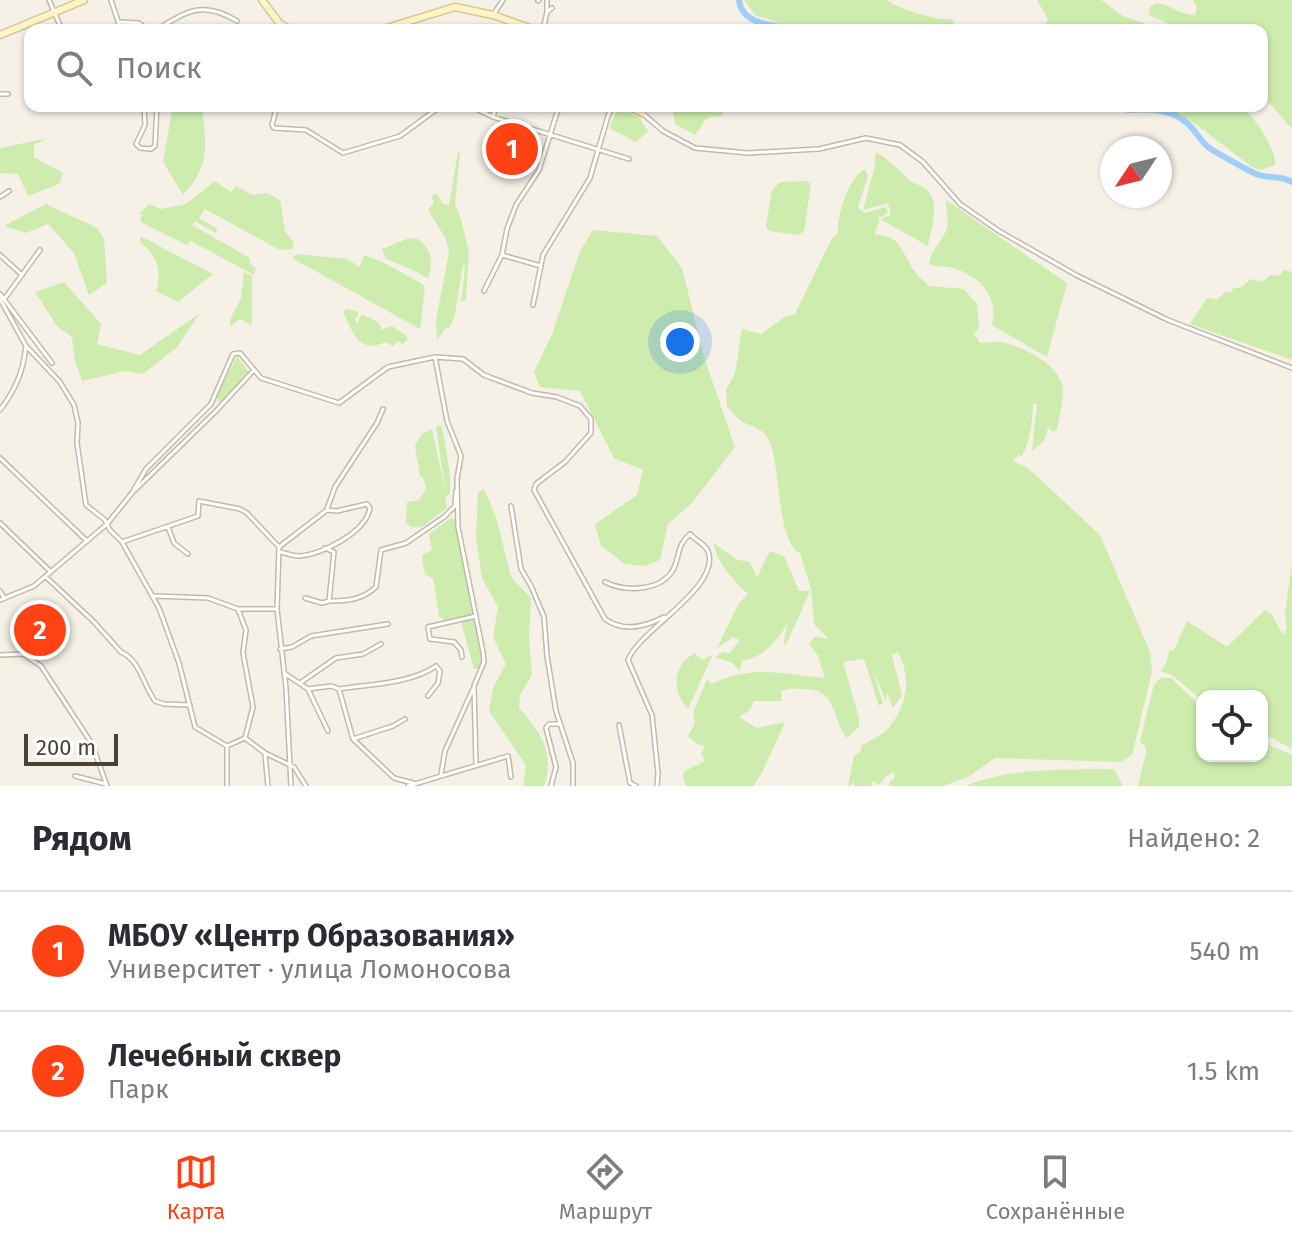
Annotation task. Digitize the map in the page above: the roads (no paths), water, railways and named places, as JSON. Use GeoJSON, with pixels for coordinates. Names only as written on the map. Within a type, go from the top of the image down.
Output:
{"type":"FeatureCollection","features":[{"type":"Feature","properties":{"kind":"street"},"geometry":{"type":"LineString","coordinates":[[49,0],[60,24]]}},
{"type":"Feature","properties":{"kind":"street"},"geometry":{"type":"LineString","coordinates":[[28,24],[84,0]]}},
{"type":"Feature","properties":{"kind":"street"},"geometry":{"type":"LineString","coordinates":[[111,0],[119,22],[140,24]]}},
{"type":"Feature","properties":{"kind":"street"},"geometry":{"type":"LineString","coordinates":[[262,0],[280,24]]}},
{"type":"Feature","properties":{"kind":"street"},"geometry":{"type":"LineString","coordinates":[[493,15],[503,0]]}},
{"type":"Feature","properties":{"kind":"street"},"geometry":{"type":"LineString","coordinates":[[544,24],[547,0]]}},
{"type":"Feature","properties":{"kind":"street"},"geometry":{"type":"LineString","coordinates":[[400,24],[455,7],[493,15],[510,24]]}},
{"type":"Feature","properties":{"kind":"street"},"geometry":{"type":"LineString","coordinates":[[166,24],[183,13],[201,8],[214,8],[237,21]]}},
{"type":"Feature","properties":{"kind":"street"},"geometry":{"type":"LineString","coordinates":[[547,12],[552,8]]}},
{"type":"Feature","properties":{"kind":"street"},"geometry":{"type":"LineString","coordinates":[[0,35],[24,25]]}},
{"type":"Feature","properties":{"kind":"street"},"geometry":{"type":"LineString","coordinates":[[0,94],[8,94]]}},
{"type":"Feature","properties":{"kind":"street"},"geometry":{"type":"LineString","coordinates":[[144,112],[145,125],[136,144],[140,148],[151,149],[155,146],[157,112]]}},
{"type":"Feature","properties":{"kind":"street"},"geometry":{"type":"LineString","coordinates":[[275,112],[274,128],[306,130],[343,153],[400,136],[433,112]]}},
{"type":"Feature","properties":{"kind":"street"},"geometry":{"type":"LineString","coordinates":[[483,112],[629,159]]}},
{"type":"Feature","properties":{"kind":"street"},"geometry":{"type":"LineString","coordinates":[[493,117],[494,112]]}},
{"type":"Feature","properties":{"kind":"street"},"geometry":{"type":"LineString","coordinates":[[484,291],[502,255],[512,214],[539,170],[557,112]]}},
{"type":"Feature","properties":{"kind":"street"},"geometry":{"type":"LineString","coordinates":[[533,305],[545,249],[567,219],[590,178],[611,112]]}},
{"type":"Feature","properties":{"kind":"street"},"geometry":{"type":"LineString","coordinates":[[639,112],[663,131],[695,148],[748,153],[817,149],[866,138],[890,141],[923,162],[950,195],[999,231],[1076,275],[1168,320],[1292,368]]}},
{"type":"Feature","properties":{"kind":"street"},"geometry":{"type":"LineString","coordinates":[[0,197],[9,191]]}},
{"type":"Feature","properties":{"kind":"street"},"geometry":{"type":"LineString","coordinates":[[2,297],[40,250]]}},
{"type":"Feature","properties":{"kind":"street"},"geometry":{"type":"LineString","coordinates":[[0,255],[22,275]]}},
{"type":"Feature","properties":{"kind":"street"},"geometry":{"type":"LineString","coordinates":[[502,255],[541,266]]}},
{"type":"Feature","properties":{"kind":"street"},"geometry":{"type":"LineString","coordinates":[[2,297],[26,346],[51,372],[74,405],[86,505],[122,542],[153,597],[171,639],[195,727],[227,746]]}},
{"type":"Feature","properties":{"kind":"street"},"geometry":{"type":"LineString","coordinates":[[2,297],[52,363]]}},
{"type":"Feature","properties":{"kind":"street"},"geometry":{"type":"LineString","coordinates":[[0,410],[15,391],[26,346]]}},
{"type":"Feature","properties":{"kind":"street"},"geometry":{"type":"LineString","coordinates":[[132,493],[146,469],[211,404],[233,354],[240,353],[253,371],[271,381],[339,403],[388,367],[435,357],[469,361],[484,375],[532,393],[571,401],[587,412],[593,426],[591,433],[565,462],[536,484],[534,490],[605,619],[620,628],[627,628],[664,617]]}},
{"type":"Feature","properties":{"kind":"street"},"geometry":{"type":"LineString","coordinates":[[305,598],[322,603],[359,598],[376,587],[381,550],[406,543],[455,506],[461,456],[447,421],[435,357]]}},
{"type":"Feature","properties":{"kind":"street"},"geometry":{"type":"LineString","coordinates":[[0,591],[2,599],[34,586],[107,524],[132,493],[253,371]]}},
{"type":"Feature","properties":{"kind":"street"},"geometry":{"type":"LineString","coordinates":[[211,404],[217,410]]}},
{"type":"Feature","properties":{"kind":"street"},"geometry":{"type":"LineString","coordinates":[[291,786],[277,609],[279,549],[327,510],[335,487],[383,409]]}},
{"type":"Feature","properties":{"kind":"street"},"geometry":{"type":"LineString","coordinates":[[0,458],[87,541]]}},
{"type":"Feature","properties":{"kind":"street"},"geometry":{"type":"LineString","coordinates":[[441,774],[445,751],[484,662],[458,527],[457,479]]}},
{"type":"Feature","properties":{"kind":"street"},"geometry":{"type":"LineString","coordinates":[[122,542],[198,516],[197,503],[207,502],[247,513],[279,549],[299,556],[345,539],[358,529],[370,511],[367,504],[337,511],[327,510]]}},
{"type":"Feature","properties":{"kind":"street"},"geometry":{"type":"LineString","coordinates":[[511,506],[521,569],[544,617],[547,656],[559,724],[573,763],[573,786]]}},
{"type":"Feature","properties":{"kind":"street"},"geometry":{"type":"LineString","coordinates":[[0,523],[51,572]]}},
{"type":"Feature","properties":{"kind":"street"},"geometry":{"type":"LineString","coordinates":[[168,527],[174,543],[188,554]]}},
{"type":"Feature","properties":{"kind":"street"},"geometry":{"type":"LineString","coordinates":[[605,582],[615,587],[654,585],[674,569],[678,550],[690,534],[707,549],[709,562],[694,592],[664,617],[628,660],[652,715],[657,786]]}},
{"type":"Feature","properties":{"kind":"street"},"geometry":{"type":"LineString","coordinates":[[325,548],[334,552],[329,601]]}},
{"type":"Feature","properties":{"kind":"street"},"geometry":{"type":"LineString","coordinates":[[46,576],[126,654],[138,668],[155,701],[190,705]]}},
{"type":"Feature","properties":{"kind":"street"},"geometry":{"type":"LineString","coordinates":[[153,597],[208,598],[238,609],[277,609]]}},
{"type":"Feature","properties":{"kind":"street"},"geometry":{"type":"LineString","coordinates":[[238,609],[246,630],[243,653],[253,707],[245,738]]}},
{"type":"Feature","properties":{"kind":"street"},"geometry":{"type":"LineString","coordinates":[[462,657],[454,642],[430,639],[428,627],[476,616]]}},
{"type":"Feature","properties":{"kind":"street"},"geometry":{"type":"LineString","coordinates":[[280,649],[292,647],[311,636],[388,624]]}},
{"type":"Feature","properties":{"kind":"street"},"geometry":{"type":"LineString","coordinates":[[300,683],[336,658],[363,654],[381,644]]}},
{"type":"Feature","properties":{"kind":"street"},"geometry":{"type":"LineString","coordinates":[[0,655],[23,654],[46,673],[96,752],[106,785]]}},
{"type":"Feature","properties":{"kind":"street"},"geometry":{"type":"LineString","coordinates":[[308,689],[331,686],[339,689],[396,680],[429,671],[436,666],[440,671],[439,679],[428,696]]}},
{"type":"Feature","properties":{"kind":"street"},"geometry":{"type":"LineString","coordinates":[[284,673],[308,689],[328,731]]}},
{"type":"Feature","properties":{"kind":"street"},"geometry":{"type":"LineString","coordinates":[[474,686],[476,764]]}},
{"type":"Feature","properties":{"kind":"street"},"geometry":{"type":"LineString","coordinates":[[339,689],[353,739],[394,778],[413,783]]}},
{"type":"Feature","properties":{"kind":"street"},"geometry":{"type":"LineString","coordinates":[[353,739],[405,719]]}},
{"type":"Feature","properties":{"kind":"street"},"geometry":{"type":"LineString","coordinates":[[551,786],[556,767],[546,728],[549,724],[559,724]]}},
{"type":"Feature","properties":{"kind":"street"},"geometry":{"type":"LineString","coordinates":[[619,725],[627,775],[630,783],[636,786]]}},
{"type":"Feature","properties":{"kind":"street"},"geometry":{"type":"LineString","coordinates":[[227,746],[245,738]]}},
{"type":"Feature","properties":{"kind":"street"},"geometry":{"type":"LineString","coordinates":[[245,738],[265,753],[290,765],[306,786]]}},
{"type":"Feature","properties":{"kind":"street"},"geometry":{"type":"LineString","coordinates":[[227,746],[227,786]]}},
{"type":"Feature","properties":{"kind":"street"},"geometry":{"type":"LineString","coordinates":[[265,753],[268,786]]}},
{"type":"Feature","properties":{"kind":"street"},"geometry":{"type":"LineString","coordinates":[[408,786],[508,756],[511,777]]}},
{"type":"Feature","properties":{"kind":"street"},"geometry":{"type":"LineString","coordinates":[[75,776],[106,785]]}},
{"type":"Feature","properties":{"kind":"waterway"},"geometry":{"type":"LineString","coordinates":[[739,0],[746,15],[767,24]]}},
{"type":"Feature","properties":{"kind":"waterway"},"geometry":{"type":"LineString","coordinates":[[1166,112],[1187,123],[1208,147],[1224,157],[1256,174],[1292,182]]}},
{"type":"Feature","properties":{"kind":"place","name":"МБОУ «Центр Образования»"},"geometry":{"type":"Point","coordinates":[512,149]}},
{"type":"Feature","properties":{"kind":"place","name":"Лечебный сквер"},"geometry":{"type":"Point","coordinates":[40,630]}}]}
